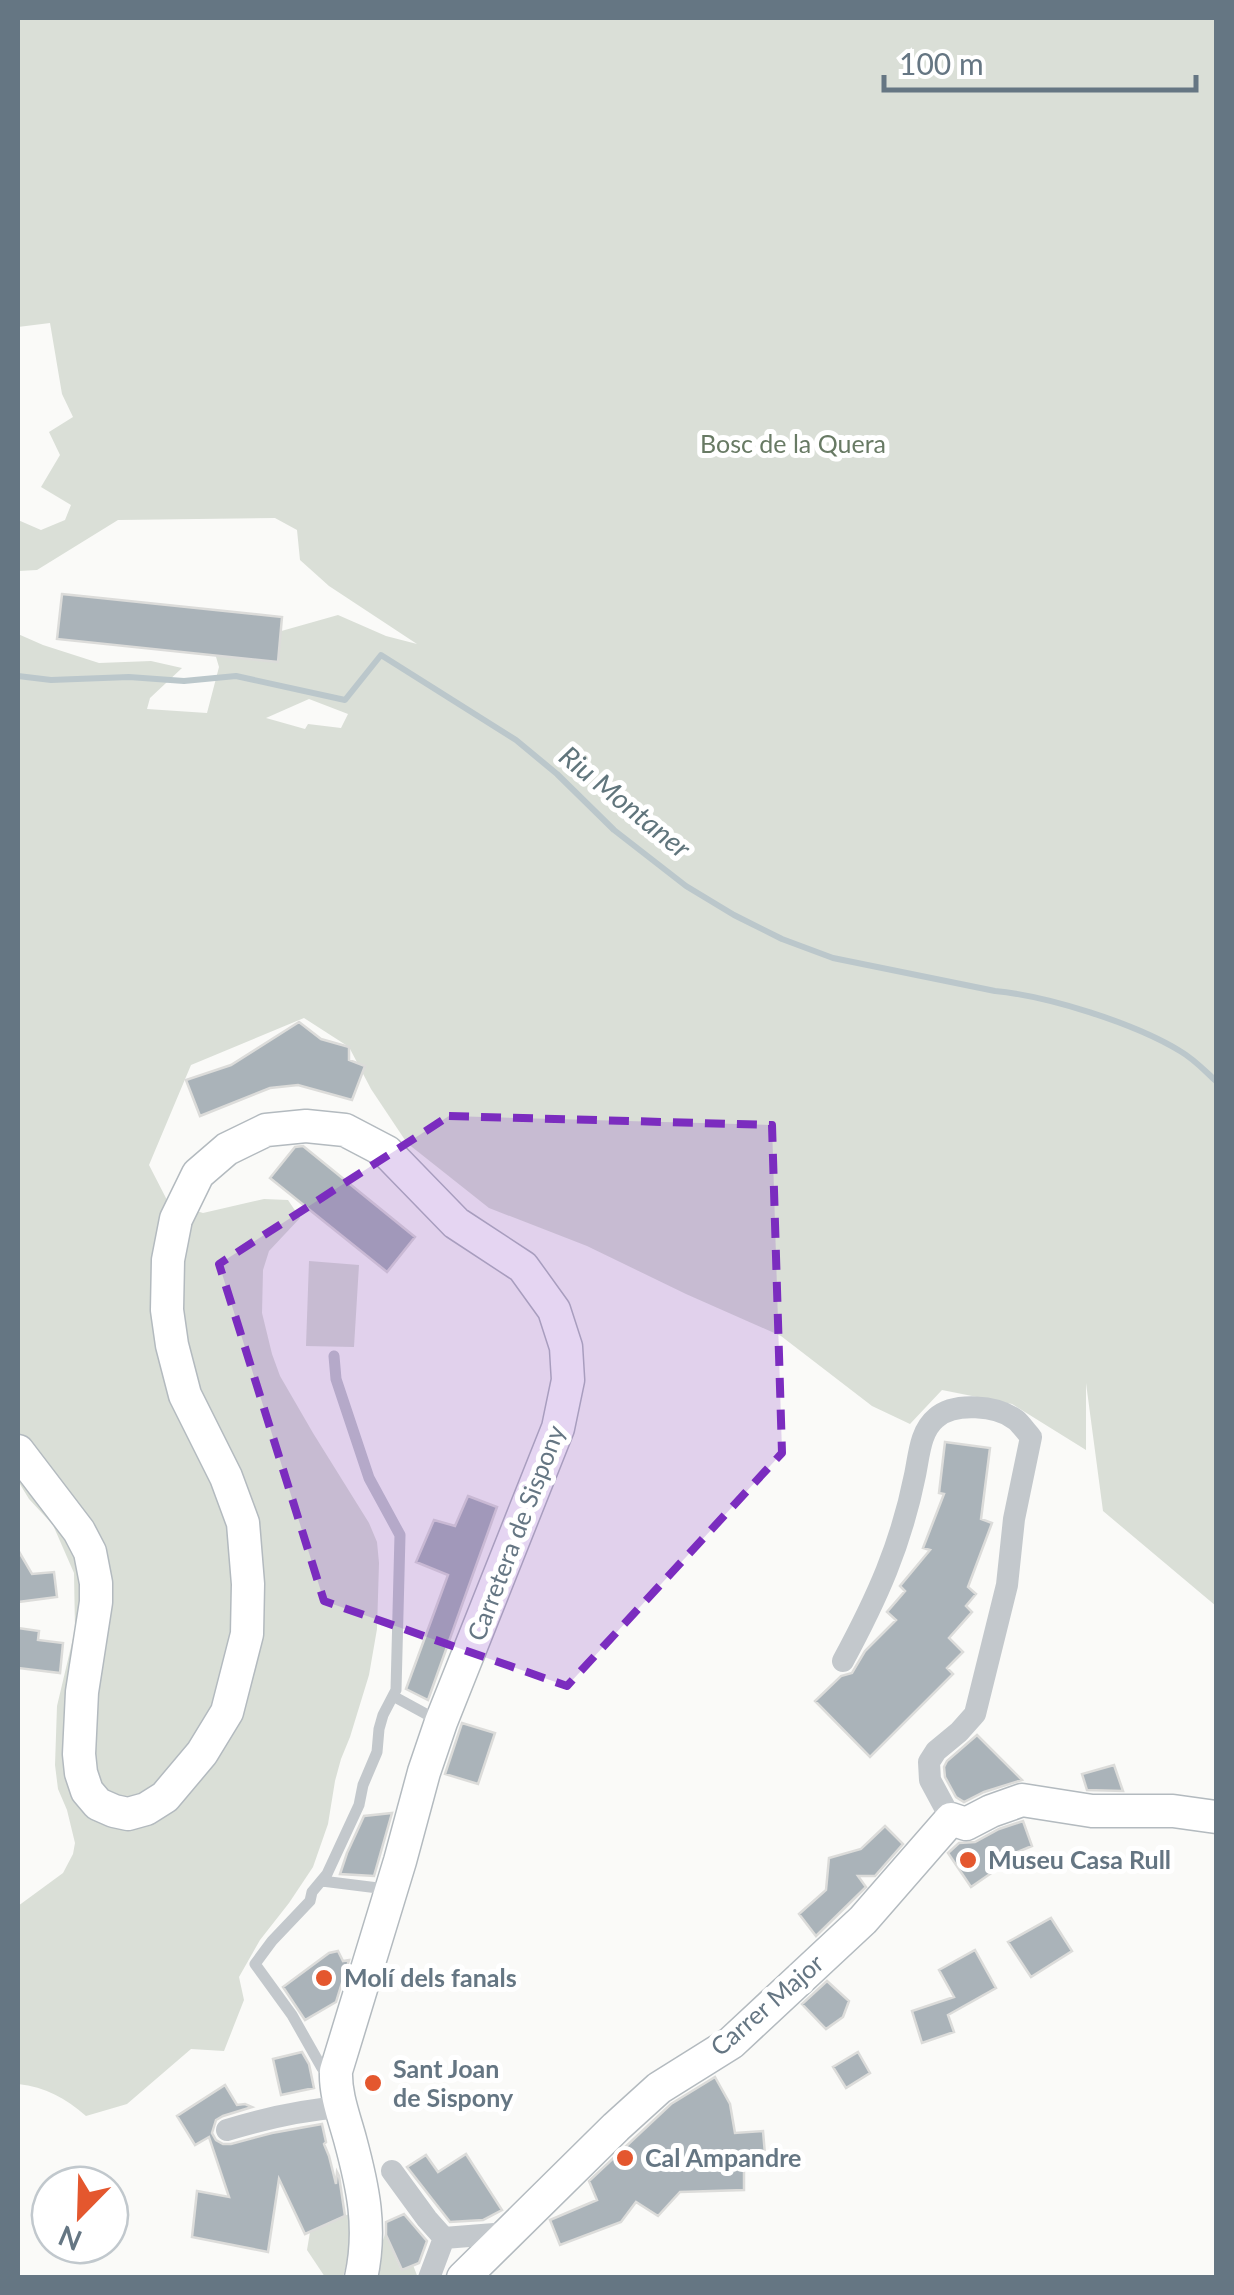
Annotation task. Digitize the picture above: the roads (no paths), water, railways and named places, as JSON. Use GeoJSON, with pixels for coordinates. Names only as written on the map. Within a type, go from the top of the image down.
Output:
{"type":"FeatureCollection","features":[{"type":"Feature","properties":{"kind":"main road","name":"Carretera de Sispony"},"geometry":{"type":"LineString","coordinates":[[18,1451],[80,1531],[94,1566],[94,1620],[84,1676],[78,1754],[84,1782],[98,1804],[122,1814],[136,1813],[165,1796],[202,1753],[219,1726],[227,1712],[247,1634],[243,1523],[226,1477],[185,1395],[167,1310],[168,1260],[176,1218],[198,1174],[227,1149],[266,1130],[306,1126],[345,1130],[387,1152],[456,1223],[522,1268],[554,1310],[566,1347],[568,1380],[558,1428],[441,1722],[336,2071],[366,2213],[368,2235],[361,2278]]}},
{"type":"Feature","properties":{"kind":"main road"},"geometry":{"type":"LineString","coordinates":[[951,1819],[966,1824],[1022,1800],[1092,1811],[1173,1810],[1216,1818]]}},
{"type":"Feature","properties":{"kind":"main road","name":"Carrer Major"},"geometry":{"type":"LineString","coordinates":[[463,2278],[658,2088],[731,2043],[863,1920],[951,1819]]}},
{"type":"Feature","properties":{"kind":"street"},"geometry":{"type":"LineString","coordinates":[[843,1661],[881,1590],[900,1536],[920,1442],[935,1418],[957,1407],[989,1409],[1015,1419],[1031,1437],[1014,1518],[1007,1584],[974,1714],[929,1762],[930,1780],[951,1819]]}},
{"type":"Feature","properties":{"kind":"street"},"geometry":{"type":"LineString","coordinates":[[227,2130],[248,2122],[341,2107]]}},
{"type":"Feature","properties":{"kind":"street"},"geometry":{"type":"LineString","coordinates":[[392,2170],[444,2238]]}},
{"type":"Feature","properties":{"kind":"street"},"geometry":{"type":"LineString","coordinates":[[444,2238],[507,2234]]}},
{"type":"Feature","properties":{"kind":"street"},"geometry":{"type":"LineString","coordinates":[[429,2278],[444,2238]]}},
{"type":"Feature","properties":{"kind":"lane"},"geometry":{"type":"LineString","coordinates":[[334,1356],[347,1418],[369,1478],[400,1535],[396,1690],[383,1714],[377,1752],[359,1804],[327,1874],[312,1892],[310,1901],[256,1964],[292,2015],[322,2068],[336,2071]]}},
{"type":"Feature","properties":{"kind":"lane"},"geometry":{"type":"LineString","coordinates":[[393,1696],[441,1722]]}},
{"type":"Feature","properties":{"kind":"lane"},"geometry":{"type":"LineString","coordinates":[[322,1881],[390,1890]]}},
{"type":"Feature","properties":{"kind":"waterway","name":"Riu Montaner"},"geometry":{"type":"LineString","coordinates":[[18,676],[51,680],[129,677],[184,681],[236,676],[345,700],[381,655],[516,740],[614,830],[686,886],[734,915],[833,958],[1090,1012],[1161,1041],[1190,1058],[1216,1081]]}},
{"type":"Feature","properties":{"kind":"place","name":"Museu Casa Rull"},"geometry":{"type":"Point","coordinates":[968,1860]}},
{"type":"Feature","properties":{"kind":"place","name":"Molí dels fanals"},"geometry":{"type":"Point","coordinates":[324,1978]}},
{"type":"Feature","properties":{"kind":"place","name":"Sant Joan de Sispony"},"geometry":{"type":"Point","coordinates":[373,2083]}},
{"type":"Feature","properties":{"kind":"place","name":"Cal Ampandre"},"geometry":{"type":"Point","coordinates":[625,2158]}},
{"type":"Feature","properties":{"kind":"park label","name":"Bosc de la Quera"},"geometry":{"type":"Point","coordinates":[793,444]}}]}
